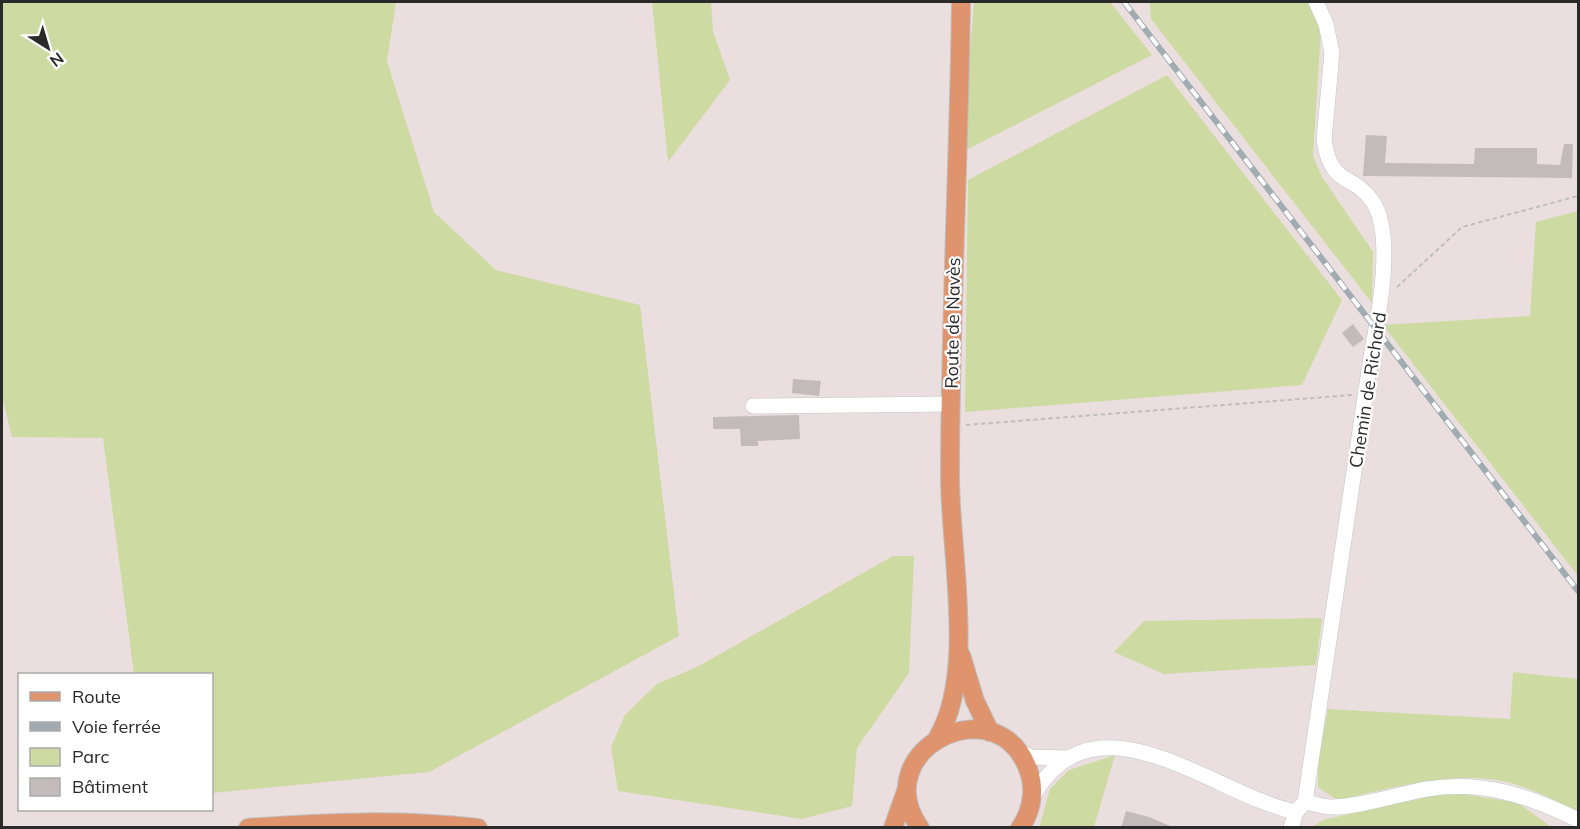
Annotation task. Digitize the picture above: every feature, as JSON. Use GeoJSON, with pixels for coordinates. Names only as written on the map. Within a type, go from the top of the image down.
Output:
{"type":"FeatureCollection","features":[{"type":"Feature","properties":{"kind":"main road","name":"Route de Navès"},"geometry":{"type":"LineString","coordinates":[[939,737],[952,703],[958,644],[950,479],[961,2]]}},
{"type":"Feature","properties":{"kind":"main road","name":"Route de Navès"},"geometry":{"type":"LineString","coordinates":[[958,644],[975,701],[990,732]]}},
{"type":"Feature","properties":{"kind":"main road","name":"Route de Navès"},"geometry":{"type":"LineString","coordinates":[[893,828],[917,758],[939,737],[955,730],[973,729],[990,732],[1005,740],[1018,751],[1027,765],[1032,782],[1032,798],[1022,827]]}},
{"type":"Feature","properties":{"kind":"main road"},"geometry":{"type":"LineString","coordinates":[[907,787],[909,804],[920,828]]}},
{"type":"Feature","properties":{"kind":"main road"},"geometry":{"type":"LineString","coordinates":[[248,828],[377,822],[478,828]]}},
{"type":"Feature","properties":{"kind":"street","name":"Chemin de Richard"},"geometry":{"type":"LineString","coordinates":[[1291,828],[1301,807],[1383,298],[1382,228],[1378,213],[1367,195],[1334,170],[1326,152],[1324,140],[1332,52],[1326,24],[1316,2]]}},
{"type":"Feature","properties":{"kind":"street"},"geometry":{"type":"LineString","coordinates":[[753,406],[951,404]]}},
{"type":"Feature","properties":{"kind":"street"},"geometry":{"type":"LineString","coordinates":[[1018,751],[1031,757],[1068,758],[1107,748],[1125,748],[1149,753],[1274,807],[1332,807],[1462,785],[1488,787],[1522,796],[1578,820]]}},
{"type":"Feature","properties":{"kind":"street"},"geometry":{"type":"LineString","coordinates":[[1032,798],[1048,774],[1068,758]]}},
{"type":"Feature","properties":{"kind":"path"},"geometry":{"type":"LineString","coordinates":[[1383,298],[1462,227],[1578,196]]}},
{"type":"Feature","properties":{"kind":"path"},"geometry":{"type":"LineString","coordinates":[[951,426],[1366,394]]}},
{"type":"Feature","properties":{"kind":"green space"},"geometry":{"type":"Polygon","coordinates":[[[2,2],[396,2],[387,61],[434,212],[496,270],[640,305],[679,636],[429,772],[213,793],[213,673],[134,673],[103,438],[12,437],[2,396],[2,2]]]}},
{"type":"Feature","properties":{"kind":"green space"},"geometry":{"type":"Polygon","coordinates":[[[652,2],[711,2],[713,31],[730,80],[668,162],[652,2]]]}},
{"type":"Feature","properties":{"kind":"green space"},"geometry":{"type":"Polygon","coordinates":[[[974,2],[1110,2],[1152,55],[962,152],[974,2]]]}},
{"type":"Feature","properties":{"kind":"green space"},"geometry":{"type":"Polygon","coordinates":[[[1150,2],[1308,2],[1321,30],[1313,156],[1322,177],[1373,252],[1372,303],[1151,19],[1150,2]]]}},
{"type":"Feature","properties":{"kind":"green space"},"geometry":{"type":"Polygon","coordinates":[[[1167,75],[1342,300],[1302,385],[965,412],[968,180],[1167,75]]]}},
{"type":"Feature","properties":{"kind":"green space"},"geometry":{"type":"Polygon","coordinates":[[[1578,211],[1578,576],[1383,325],[1530,316],[1536,222],[1578,211]]]}},
{"type":"Feature","properties":{"kind":"green space"},"geometry":{"type":"Polygon","coordinates":[[[893,556],[914,556],[909,673],[857,748],[852,806],[802,819],[618,791],[611,747],[625,715],[657,684],[697,667],[893,556]]]}},
{"type":"Feature","properties":{"kind":"green space"},"geometry":{"type":"Polygon","coordinates":[[[1322,618],[1316,665],[1164,674],[1114,652],[1144,621],[1322,618]]]}},
{"type":"Feature","properties":{"kind":"green space"},"geometry":{"type":"Polygon","coordinates":[[[1513,672],[1578,679],[1578,812],[1529,789],[1508,782],[1477,778],[1437,780],[1337,800],[1318,787],[1318,761],[1328,709],[1510,719],[1513,672]]]}},
{"type":"Feature","properties":{"kind":"green space"},"geometry":{"type":"Polygon","coordinates":[[[1115,755],[1094,827],[1039,828],[1050,789],[1069,770],[1115,755]]]}},
{"type":"Feature","properties":{"kind":"green space"},"geometry":{"type":"Polygon","coordinates":[[[1463,794],[1518,803],[1551,827],[1311,828],[1323,820],[1427,796],[1463,794]]]}},
{"type":"Feature","properties":{"kind":"building"},"geometry":{"type":"Polygon","coordinates":[[[1366,135],[1387,136],[1385,163],[1474,164],[1475,148],[1537,148],[1537,164],[1560,165],[1564,144],[1573,144],[1572,178],[1363,176],[1366,135]]]}},
{"type":"Feature","properties":{"kind":"building"},"geometry":{"type":"Polygon","coordinates":[[[1353,324],[1364,339],[1353,347],[1342,333],[1353,324]]]}},
{"type":"Feature","properties":{"kind":"building"},"geometry":{"type":"Polygon","coordinates":[[[793,379],[821,381],[819,396],[792,393],[793,379]]]}},
{"type":"Feature","properties":{"kind":"building"},"geometry":{"type":"Polygon","coordinates":[[[799,415],[800,439],[758,441],[758,446],[741,446],[740,429],[713,429],[713,417],[799,415]]]}},
{"type":"Feature","properties":{"kind":"building"},"geometry":{"type":"Polygon","coordinates":[[[1126,811],[1149,817],[1175,828],[1121,828],[1126,811]]]}},
{"type":"Feature","properties":{"kind":"railway"},"geometry":{"type":"LineString","coordinates":[[1124,2],[1578,591]]}}]}
